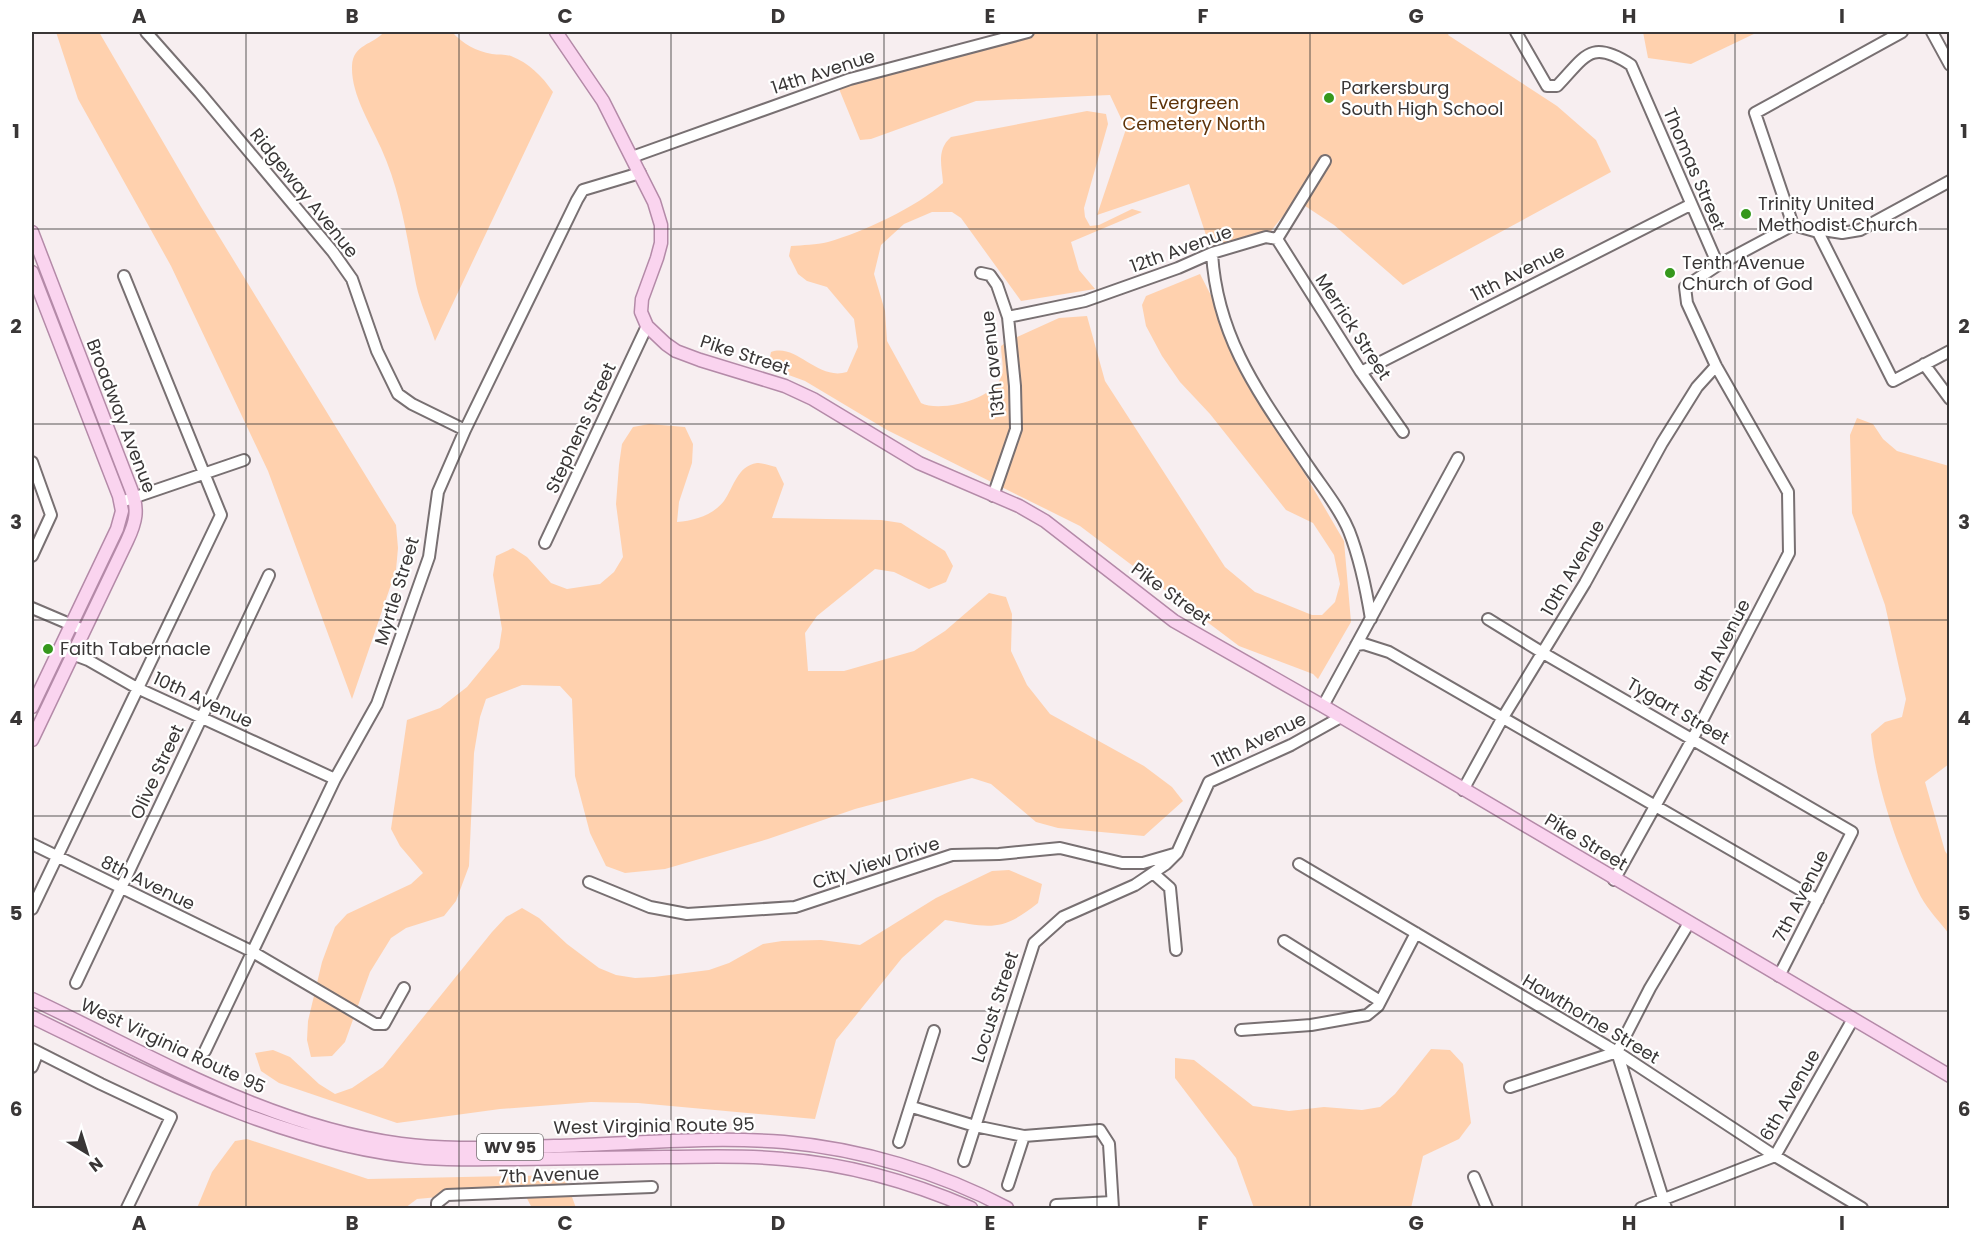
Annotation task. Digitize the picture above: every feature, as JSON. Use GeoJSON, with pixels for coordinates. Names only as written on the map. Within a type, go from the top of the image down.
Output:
{"type":"FeatureCollection","features":[{"type":"Feature","properties":{"kind":"main road"},"geometry":{"type":"LineString","coordinates":[[556,32],[603,101],[654,202],[661,225],[657,258],[642,299],[641,312],[647,326]]}},
{"type":"Feature","properties":{"kind":"main road","name":"Broadway Avenue"},"geometry":{"type":"LineString","coordinates":[[32,232],[135,499],[137,515],[133,529],[32,740]]}},
{"type":"Feature","properties":{"kind":"main road","name":"Broadway Avenue"},"geometry":{"type":"LineString","coordinates":[[32,272],[121,502],[122,516],[32,707]]}},
{"type":"Feature","properties":{"kind":"main road","name":"Pike Street"},"geometry":{"type":"LineString","coordinates":[[647,326],[655,336],[676,351],[785,386],[821,404],[919,463],[1019,506],[1045,521],[1174,621],[1323,706],[1614,880],[1950,1076]]}},
{"type":"Feature","properties":{"kind":"main road","name":"West Virginia Route 95"},"geometry":{"type":"LineString","coordinates":[[32,999],[239,1099],[282,1116],[343,1133],[402,1144],[458,1148],[735,1140],[799,1144],[847,1152],[909,1167],[952,1183],[1007,1209]]}},
{"type":"Feature","properties":{"kind":"main road","name":"West Virginia Route 95"},"geometry":{"type":"LineString","coordinates":[[32,1017],[219,1105],[287,1129],[357,1148],[407,1156],[461,1159],[730,1157],[782,1159],[839,1167],[892,1179],[971,1209]]}},
{"type":"Feature","properties":{"kind":"street","name":"Ridgeway Avenue"},"geometry":{"type":"LineString","coordinates":[[146,32],[311,225],[352,279],[377,351],[398,394],[412,404],[465,430]]}},
{"type":"Feature","properties":{"kind":"street","name":"14th Avenue"},"geometry":{"type":"LineString","coordinates":[[632,157],[850,79],[1028,32]]}},
{"type":"Feature","properties":{"kind":"street","name":"Thomas Street"},"geometry":{"type":"LineString","coordinates":[[1516,32],[1547,87],[1557,86],[1578,61],[1593,52],[1614,54],[1631,65],[1718,265]]}},
{"type":"Feature","properties":{"kind":"street"},"geometry":{"type":"LineString","coordinates":[[1793,225],[1755,113],[1902,32]]}},
{"type":"Feature","properties":{"kind":"street"},"geometry":{"type":"LineString","coordinates":[[1932,32],[1950,64]]}},
{"type":"Feature","properties":{"kind":"street"},"geometry":{"type":"LineString","coordinates":[[1277,239],[1325,161]]}},
{"type":"Feature","properties":{"kind":"street","name":"Myrtle Street"},"geometry":{"type":"LineString","coordinates":[[205,1051],[335,779],[377,704],[429,557],[438,492],[465,430],[583,190],[640,173]]}},
{"type":"Feature","properties":{"kind":"street"},"geometry":{"type":"LineString","coordinates":[[1716,366],[1687,303],[1685,287],[1718,265],[1793,225],[1818,232],[1823,230],[1842,233],[1860,230],[1950,181]]}},
{"type":"Feature","properties":{"kind":"street","name":"11th Avenue"},"geometry":{"type":"LineString","coordinates":[[1361,372],[1690,205]]}},
{"type":"Feature","properties":{"kind":"street"},"geometry":{"type":"LineString","coordinates":[[1818,232],[1893,381],[1950,351]]}},
{"type":"Feature","properties":{"kind":"street","name":"12th Avenue"},"geometry":{"type":"LineString","coordinates":[[1008,317],[1085,301],[1178,268],[1212,253],[1266,237],[1277,239]]}},
{"type":"Feature","properties":{"kind":"street","name":"Merrick Street"},"geometry":{"type":"LineString","coordinates":[[1277,239],[1402,432]]}},
{"type":"Feature","properties":{"kind":"street"},"geometry":{"type":"LineString","coordinates":[[1212,253],[1213,270],[1225,324],[1250,379],[1348,529],[1366,582],[1371,619]]}},
{"type":"Feature","properties":{"kind":"street","name":"13th avenue"},"geometry":{"type":"LineString","coordinates":[[981,273],[990,275],[998,285],[1008,317],[1015,386],[1016,429],[993,496]]}},
{"type":"Feature","properties":{"kind":"street"},"geometry":{"type":"LineString","coordinates":[[32,909],[221,515],[124,276]]}},
{"type":"Feature","properties":{"kind":"street","name":"Stephens Street"},"geometry":{"type":"LineString","coordinates":[[545,543],[647,326]]}},
{"type":"Feature","properties":{"kind":"street"},"geometry":{"type":"LineString","coordinates":[[1924,364],[1950,399]]}},
{"type":"Feature","properties":{"kind":"street","name":"9th Avenue"},"geometry":{"type":"LineString","coordinates":[[1614,880],[1693,738],[1790,552],[1788,492],[1716,366]]}},
{"type":"Feature","properties":{"kind":"street","name":"10th Avenue"},"geometry":{"type":"LineString","coordinates":[[1463,790],[1585,583],[1696,387],[1716,366]]}},
{"type":"Feature","properties":{"kind":"street","name":"11th Avenue"},"geometry":{"type":"LineString","coordinates":[[1323,706],[1458,458]]}},
{"type":"Feature","properties":{"kind":"street"},"geometry":{"type":"LineString","coordinates":[[121,502],[244,460]]}},
{"type":"Feature","properties":{"kind":"street"},"geometry":{"type":"LineString","coordinates":[[32,462],[51,515],[32,556]]}},
{"type":"Feature","properties":{"kind":"street","name":"Olive Street"},"geometry":{"type":"LineString","coordinates":[[76,983],[269,575]]}},
{"type":"Feature","properties":{"kind":"street"},"geometry":{"type":"LineString","coordinates":[[32,608],[84,631]]}},
{"type":"Feature","properties":{"kind":"street","name":"Tygart Street"},"geometry":{"type":"LineString","coordinates":[[1488,619],[1852,832]]}},
{"type":"Feature","properties":{"kind":"street"},"geometry":{"type":"LineString","coordinates":[[1356,645],[1364,644],[1389,652],[1818,900]]}},
{"type":"Feature","properties":{"kind":"street","name":"10th Avenue"},"geometry":{"type":"LineString","coordinates":[[59,649],[88,660],[137,688],[335,779]]}},
{"type":"Feature","properties":{"kind":"street","name":"11th Avenue"},"geometry":{"type":"LineString","coordinates":[[1166,864],[1177,853],[1209,782],[1291,745],[1341,717]]}},
{"type":"Feature","properties":{"kind":"street","name":"7th Avenue"},"geometry":{"type":"LineString","coordinates":[[1779,976],[1852,832]]}},
{"type":"Feature","properties":{"kind":"street","name":"8th Avenue"},"geometry":{"type":"LineString","coordinates":[[32,844],[251,951],[375,1024],[384,1024],[404,988]]}},
{"type":"Feature","properties":{"kind":"street","name":"City View Drive"},"geometry":{"type":"LineString","coordinates":[[589,882],[650,907],[687,914],[795,907],[952,855],[999,854],[1060,848],[1122,863],[1143,863],[1177,853]]}},
{"type":"Feature","properties":{"kind":"street","name":"Locust Street"},"geometry":{"type":"LineString","coordinates":[[964,1161],[1034,943],[1063,917],[1135,885],[1166,864]]}},
{"type":"Feature","properties":{"kind":"street","name":"Hawthorne Street"},"geometry":{"type":"LineString","coordinates":[[1299,864],[1617,1052],[1775,1156],[1862,1209]]}},
{"type":"Feature","properties":{"kind":"street"},"geometry":{"type":"LineString","coordinates":[[1153,873],[1170,888],[1176,950]]}},
{"type":"Feature","properties":{"kind":"street"},"geometry":{"type":"LineString","coordinates":[[1510,1088],[1617,1052],[1650,988],[1689,923]]}},
{"type":"Feature","properties":{"kind":"street"},"geometry":{"type":"LineString","coordinates":[[1241,1030],[1311,1026],[1367,1015],[1378,1006],[1416,933]]}},
{"type":"Feature","properties":{"kind":"street"},"geometry":{"type":"LineString","coordinates":[[1284,941],[1380,1001]]}},
{"type":"Feature","properties":{"kind":"street","name":"6th Avenue"},"geometry":{"type":"LineString","coordinates":[[1641,1209],[1665,1204],[1775,1156],[1853,1019]]}},
{"type":"Feature","properties":{"kind":"street"},"geometry":{"type":"LineString","coordinates":[[899,1142],[912,1107],[934,1031]]}},
{"type":"Feature","properties":{"kind":"street"},"geometry":{"type":"LineString","coordinates":[[32,1067],[35,1051],[171,1117],[127,1209]]}},
{"type":"Feature","properties":{"kind":"street"},"geometry":{"type":"LineString","coordinates":[[1617,1052],[1665,1204]]}},
{"type":"Feature","properties":{"kind":"street"},"geometry":{"type":"LineString","coordinates":[[912,1107],[975,1126],[1024,1136],[1100,1130],[1109,1144],[1112,1205],[1056,1205]]}},
{"type":"Feature","properties":{"kind":"street"},"geometry":{"type":"LineString","coordinates":[[1008,1185],[1024,1136]]}},
{"type":"Feature","properties":{"kind":"street"},"geometry":{"type":"LineString","coordinates":[[1474,1177],[1486,1209]]}},
{"type":"Feature","properties":{"kind":"street","name":"7th Avenue"},"geometry":{"type":"LineString","coordinates":[[437,1209],[437,1203],[447,1195],[652,1187]]}},
{"type":"Feature","properties":{"kind":"green space"},"geometry":{"type":"Polygon","coordinates":[[[56,32],[99,32],[201,207],[396,525],[398,548],[396,570],[352,699],[268,471],[171,266],[78,99],[56,32]]]}},
{"type":"Feature","properties":{"kind":"green space"},"geometry":{"type":"Polygon","coordinates":[[[384,32],[452,32],[475,49],[511,56],[524,62],[540,75],[553,92],[435,341],[418,291],[394,181],[358,98],[353,77],[352,66],[356,53],[384,32]]]}},
{"type":"Feature","properties":{"kind":"green space","name":"Evergreen Cemetery North"},"geometry":{"type":"Polygon","coordinates":[[[1028,32],[1213,32],[1216,34],[1226,32],[1450,32],[1448,35],[1557,106],[1596,140],[1611,172],[1403,285],[1334,225],[1296,200],[1266,237],[1212,253],[1189,184],[1097,215],[1126,129],[1110,95],[976,101],[871,139],[860,140],[837,84],[1028,32]]]}},
{"type":"Feature","properties":{"kind":"green space"},"geometry":{"type":"Polygon","coordinates":[[[1643,32],[1758,32],[1691,64],[1648,58],[1643,32]]]}},
{"type":"Feature","properties":{"kind":"green space"},"geometry":{"type":"Polygon","coordinates":[[[1087,111],[1106,114],[1108,124],[1084,208],[1085,217],[1090,226],[1099,225],[1132,209],[1142,212],[1071,242],[1079,270],[1095,289],[1021,301],[961,218],[952,212],[932,212],[904,224],[881,245],[874,274],[885,311],[887,341],[921,403],[930,406],[954,405],[979,397],[998,383],[1003,371],[1001,346],[1008,341],[1059,318],[1087,316],[1105,381],[1225,567],[1255,592],[1312,615],[1322,615],[1335,602],[1340,584],[1334,555],[1313,523],[1286,510],[1210,414],[1180,382],[1162,356],[1146,326],[1142,305],[1146,296],[1200,274],[1289,447],[1344,541],[1351,622],[1318,679],[1313,674],[1239,646],[1080,526],[887,430],[805,381],[775,370],[769,361],[771,352],[780,351],[790,353],[826,371],[847,372],[858,347],[854,319],[827,287],[807,281],[798,274],[789,256],[791,246],[823,243],[842,238],[889,218],[919,201],[943,183],[941,164],[943,147],[951,137],[1087,111]]]}},
{"type":"Feature","properties":{"kind":"green space"},"geometry":{"type":"Polygon","coordinates":[[[1857,418],[1873,424],[1883,439],[1897,451],[1949,466],[1949,764],[1925,782],[1945,851],[1949,857],[1949,934],[1924,902],[1904,860],[1889,817],[1873,753],[1871,734],[1885,722],[1902,717],[1906,699],[1885,605],[1852,513],[1850,435],[1857,418]]]}},
{"type":"Feature","properties":{"kind":"green space"},"geometry":{"type":"Polygon","coordinates":[[[649,424],[685,427],[693,444],[692,463],[679,502],[677,522],[709,514],[724,501],[740,473],[750,465],[759,463],[776,467],[784,484],[772,518],[881,520],[901,523],[945,551],[953,566],[946,582],[929,589],[894,572],[875,569],[817,616],[805,633],[808,671],[844,671],[914,651],[945,631],[989,593],[1006,597],[1012,614],[1011,651],[1027,685],[1050,714],[1144,766],[1172,787],[1183,801],[1144,836],[1058,828],[1036,822],[991,784],[972,778],[855,809],[768,839],[665,869],[625,873],[606,866],[590,833],[575,776],[572,699],[560,686],[522,685],[486,699],[480,717],[474,753],[469,866],[456,901],[444,916],[406,928],[391,938],[370,972],[345,1042],[332,1056],[311,1057],[307,1040],[308,1021],[322,962],[335,927],[347,914],[411,884],[423,873],[400,846],[391,829],[407,720],[440,708],[467,687],[499,648],[502,629],[493,575],[496,556],[513,548],[527,557],[551,583],[567,589],[600,584],[614,572],[623,557],[616,504],[622,444],[633,427],[649,424]]]}},
{"type":"Feature","properties":{"kind":"green space"},"geometry":{"type":"Polygon","coordinates":[[[1009,870],[1042,884],[1038,903],[1014,919],[994,925],[973,925],[945,920],[902,958],[836,1040],[815,1119],[638,1103],[591,1102],[500,1109],[397,1123],[279,1083],[261,1071],[255,1053],[273,1050],[290,1057],[319,1084],[335,1094],[352,1088],[383,1067],[492,932],[506,917],[522,908],[539,918],[567,944],[599,968],[616,975],[635,978],[654,977],[709,970],[729,963],[763,944],[782,941],[821,940],[860,945],[936,898],[992,871],[1009,870]]]}},
{"type":"Feature","properties":{"kind":"green space"},"geometry":{"type":"Polygon","coordinates":[[[1431,1049],[1450,1050],[1463,1064],[1471,1123],[1459,1139],[1423,1156],[1411,1208],[1254,1208],[1236,1158],[1175,1078],[1175,1058],[1194,1060],[1253,1106],[1289,1111],[1324,1107],[1362,1110],[1380,1107],[1395,1094],[1431,1049]]]}},
{"type":"Feature","properties":{"kind":"green space"},"geometry":{"type":"Polygon","coordinates":[[[247,1139],[368,1179],[564,1175],[576,1208],[532,1208],[522,1189],[417,1199],[405,1208],[197,1208],[212,1172],[235,1141],[247,1139]]]}},
{"type":"Feature","properties":{"kind":"place","name":"Parkersburg South High School"},"geometry":{"type":"Point","coordinates":[1329,98]}},
{"type":"Feature","properties":{"kind":"place","name":"Trinity United Methodist Church"},"geometry":{"type":"Point","coordinates":[1746,214]}},
{"type":"Feature","properties":{"kind":"place","name":"Tenth Avenue Church of God"},"geometry":{"type":"Point","coordinates":[1670,273]}},
{"type":"Feature","properties":{"kind":"place","name":"Faith Tabernacle"},"geometry":{"type":"Point","coordinates":[48,649]}}]}
